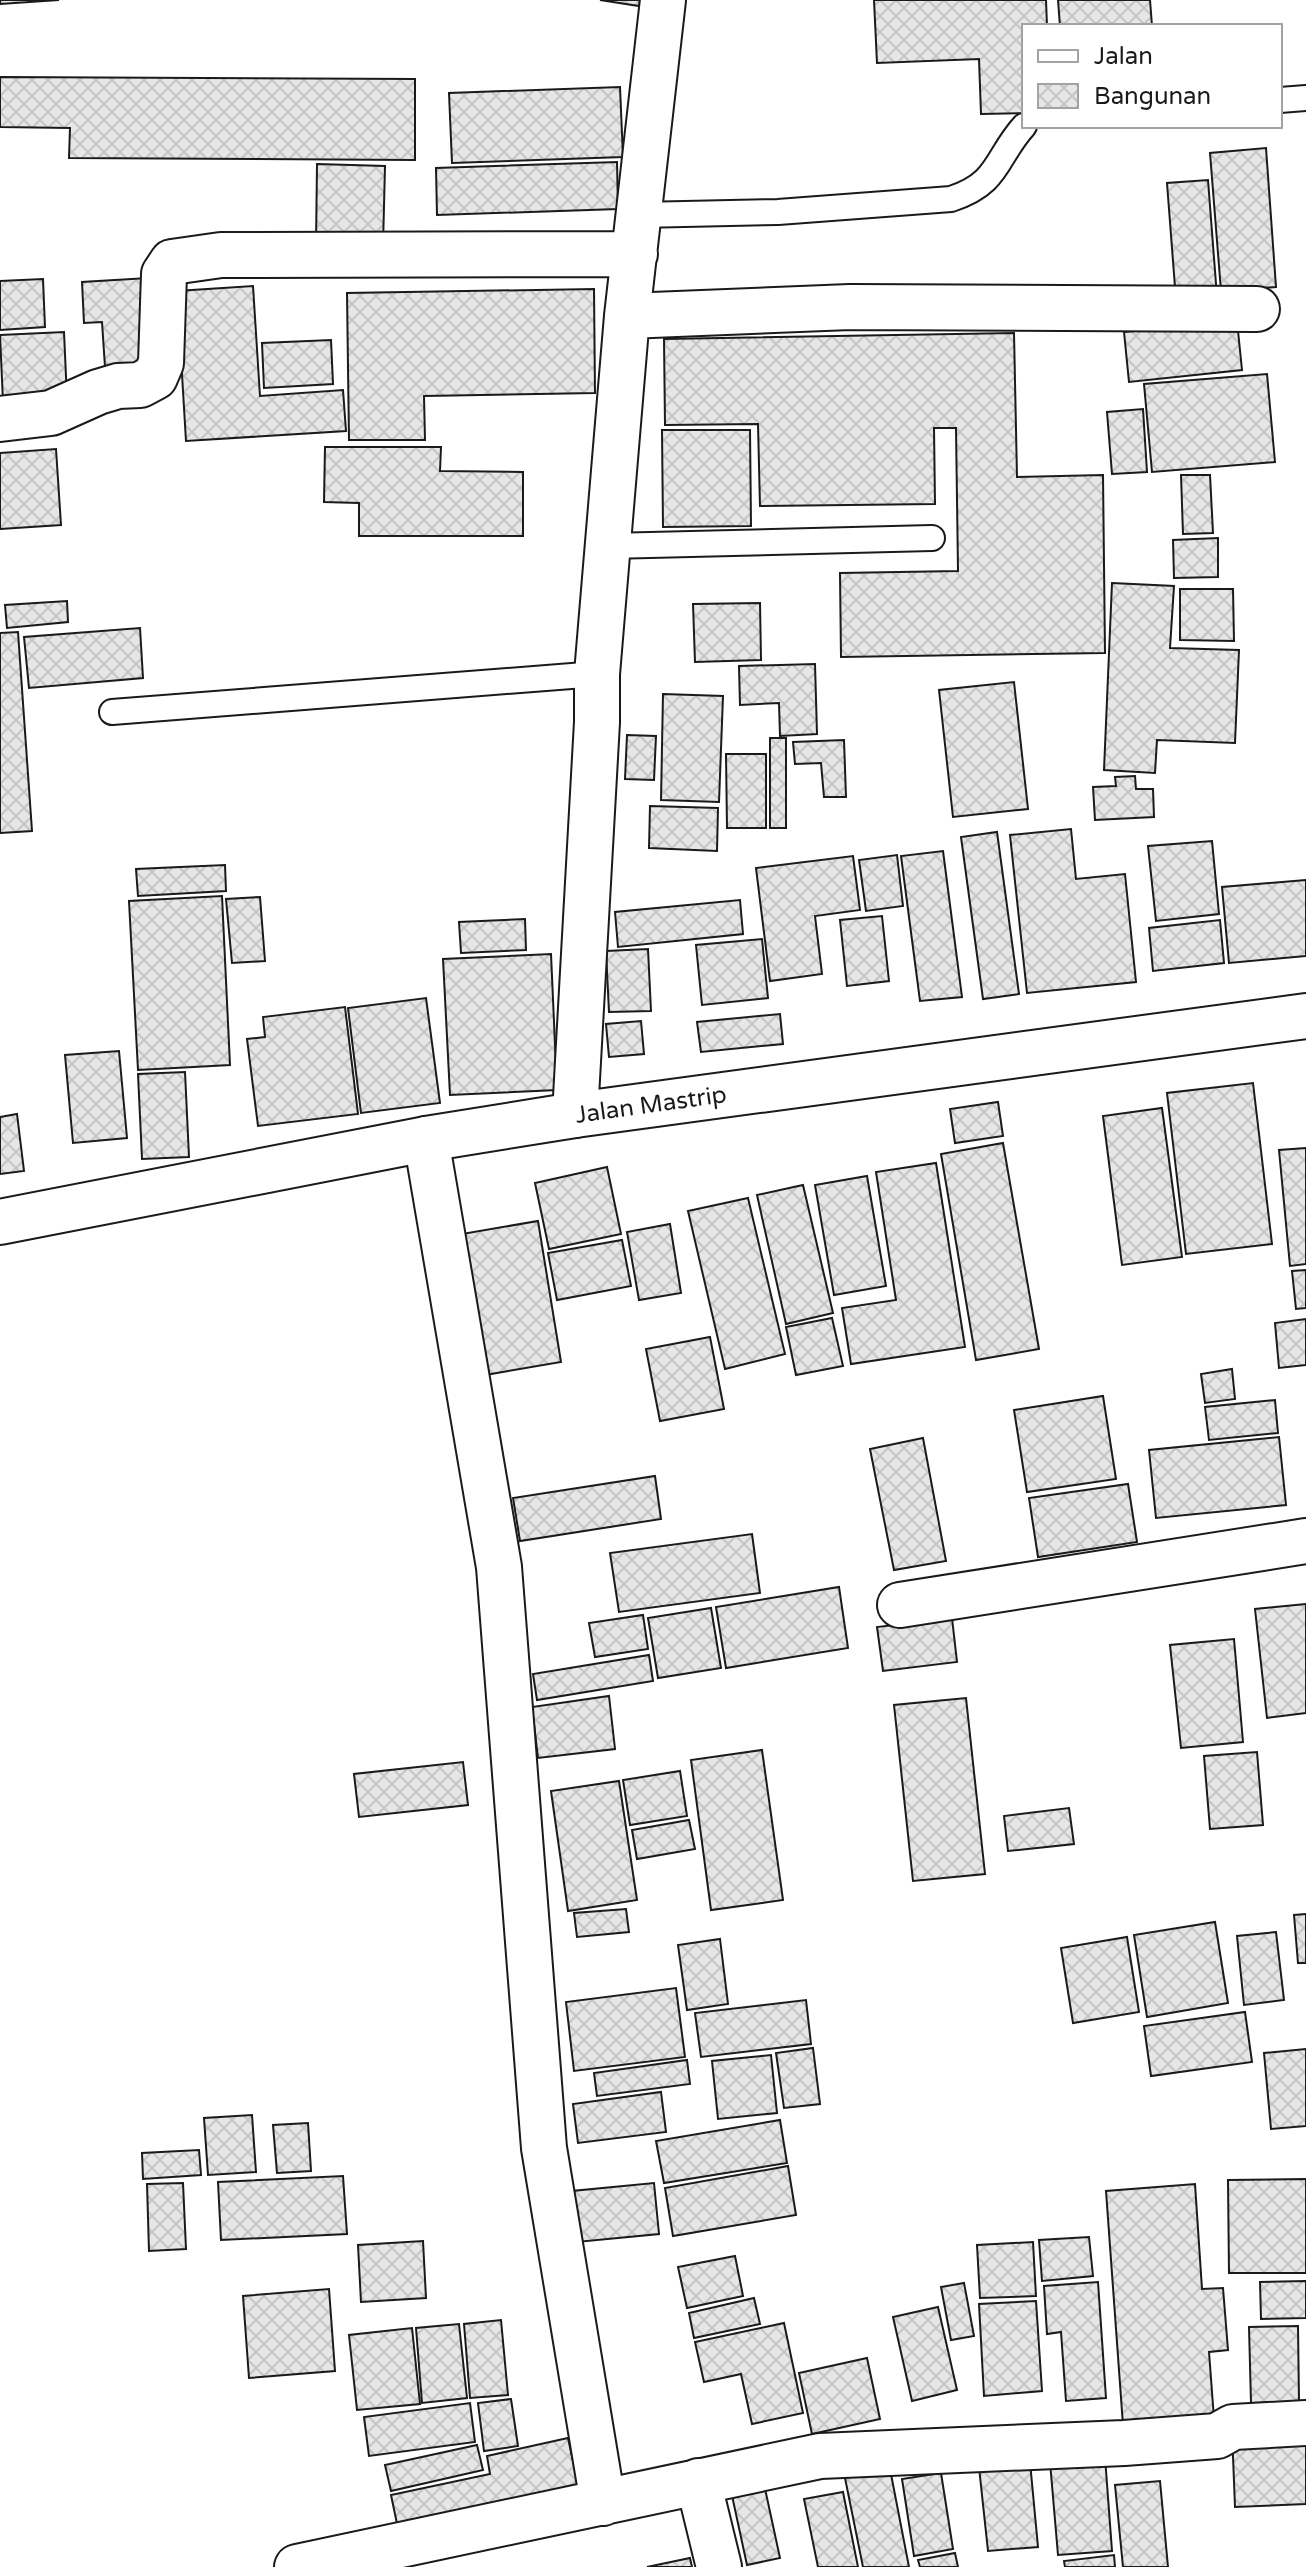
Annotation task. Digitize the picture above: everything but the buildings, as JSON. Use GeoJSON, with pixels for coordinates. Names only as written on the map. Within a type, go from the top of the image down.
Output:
{"type":"FeatureCollection","features":[{"type":"Feature","properties":{"kind":"street"},"geometry":{"type":"LineString","coordinates":[[575,1115],[597,674],[627,316],[663,0]]}},
{"type":"Feature","properties":{"kind":"street"},"geometry":{"type":"LineString","coordinates":[[0,419],[51,413],[98,392],[118,386],[140,385],[155,377],[161,363],[164,274],[172,262],[221,255],[637,234]]}},
{"type":"Feature","properties":{"kind":"street"},"geometry":{"type":"LineString","coordinates":[[627,316],[850,307],[1257,309]]}},
{"type":"Feature","properties":{"kind":"street","name":"Jalan Mastrip"},"geometry":{"type":"LineString","coordinates":[[0,1222],[426,1139],[575,1115],[1306,1016]]}},
{"type":"Feature","properties":{"kind":"street"},"geometry":{"type":"LineString","coordinates":[[426,1139],[499,1567],[544,2148],[603,2503]]}},
{"type":"Feature","properties":{"kind":"street"},"geometry":{"type":"LineString","coordinates":[[900,1605],[1306,1541]]}},
{"type":"Feature","properties":{"kind":"street"},"geometry":{"type":"LineString","coordinates":[[297,2567],[820,2456],[1124,2443],[1217,2436],[1233,2427],[1306,2423]]}},
{"type":"Feature","properties":{"kind":"street"},"geometry":{"type":"LineString","coordinates":[[698,2481],[719,2567]]}},
{"type":"Feature","properties":{"kind":"lane"},"geometry":{"type":"LineString","coordinates":[[1282,100],[1306,98]]}},
{"type":"Feature","properties":{"kind":"lane"},"geometry":{"type":"LineString","coordinates":[[637,234],[778,212],[951,199],[972,192],[984,183],[1022,128]]}},
{"type":"Feature","properties":{"kind":"lane"},"geometry":{"type":"LineString","coordinates":[[608,546],[932,538]]}},
{"type":"Feature","properties":{"kind":"lane"},"geometry":{"type":"LineString","coordinates":[[112,712],[597,674]]}}]}
